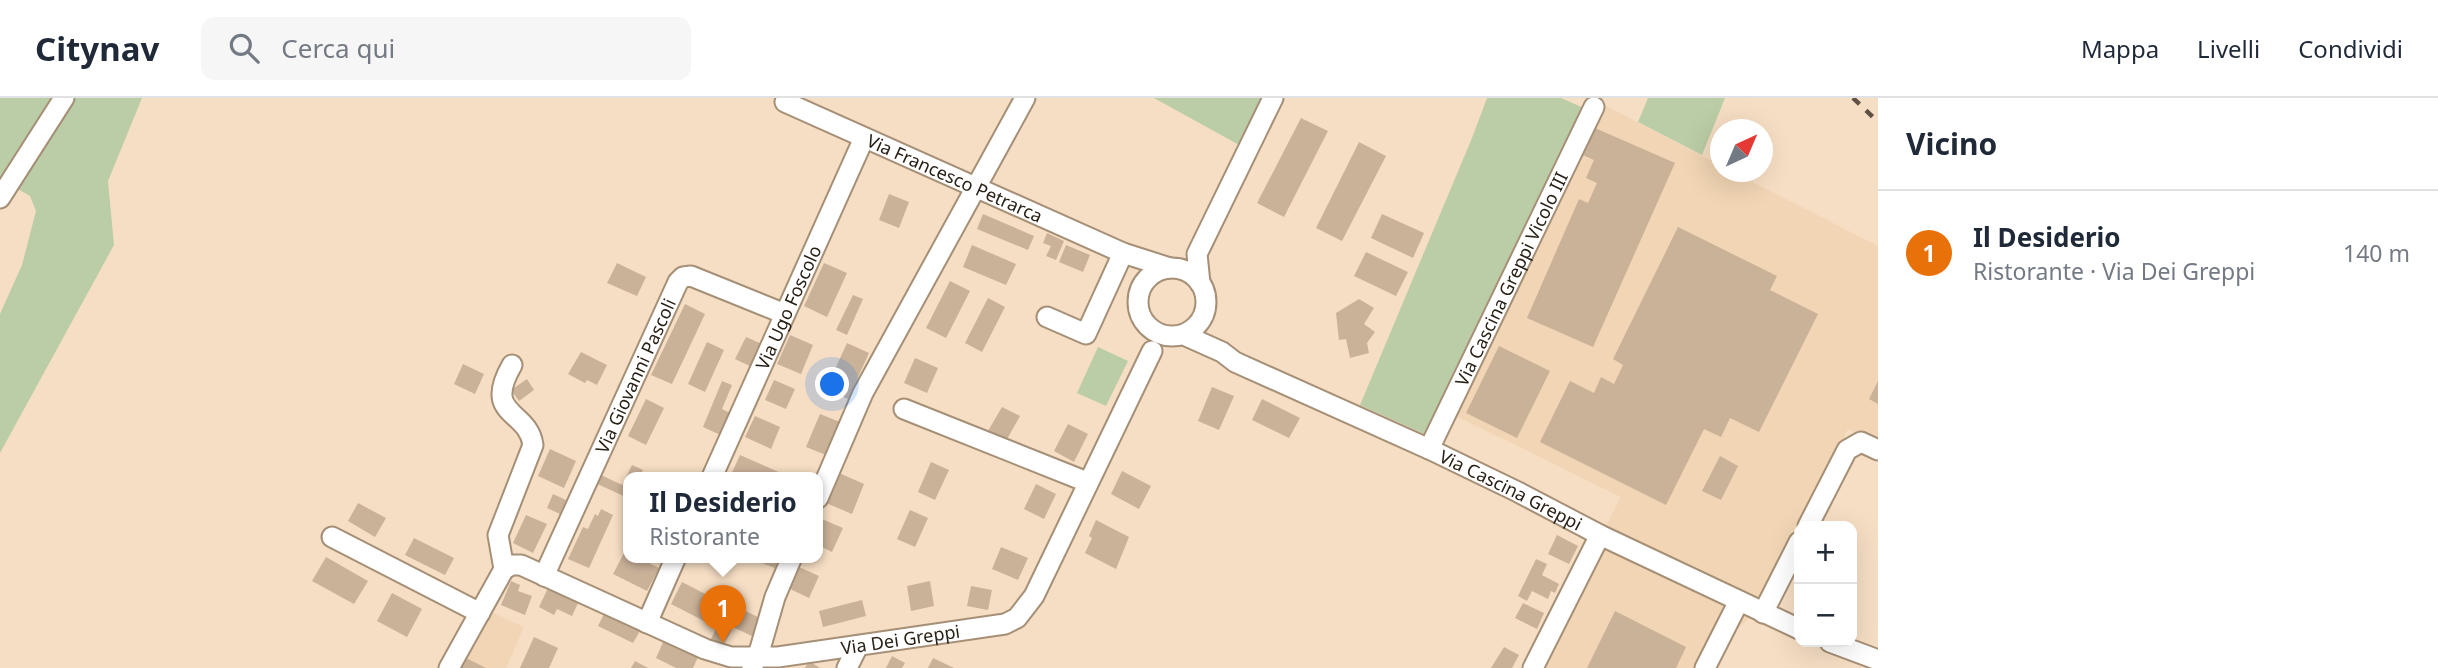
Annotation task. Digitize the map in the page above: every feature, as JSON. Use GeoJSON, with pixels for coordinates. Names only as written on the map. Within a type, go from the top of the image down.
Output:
{"type":"FeatureCollection","features":[{"type":"Feature","properties":{"kind":"street"},"geometry":{"type":"LineString","coordinates":[[0,198],[64,98]]}},
{"type":"Feature","properties":{"kind":"street"},"geometry":{"type":"LineString","coordinates":[[823,484],[863,393],[1025,98]]}},
{"type":"Feature","properties":{"kind":"street"},"geometry":{"type":"LineString","coordinates":[[1200,283],[1197,254],[1273,98]]}},
{"type":"Feature","properties":{"kind":"street","name":"Via Francesco Petrarca"},"geometry":{"type":"LineString","coordinates":[[785,102],[1123,253],[1171,268]]}},
{"type":"Feature","properties":{"kind":"street","name":"Via Cascina Greppi Vicolo III"},"geometry":{"type":"LineString","coordinates":[[1429,449],[1594,107]]}},
{"type":"Feature","properties":{"kind":"street","name":"Via Ugo Foscolo"},"geometry":{"type":"LineString","coordinates":[[714,472],[864,138]]}},
{"type":"Feature","properties":{"kind":"street"},"geometry":{"type":"LineString","coordinates":[[1046,317],[1086,334],[1123,253],[1136,267],[1141,288],[1138,306],[1146,324],[1152,351],[1201,321],[1206,311]]}},
{"type":"Feature","properties":{"kind":"street"},"geometry":{"type":"LineString","coordinates":[[1141,288],[1148,278],[1158,271],[1171,268],[1197,254]]}},
{"type":"Feature","properties":{"kind":"street"},"geometry":{"type":"LineString","coordinates":[[1171,268],[1192,274],[1205,291],[1206,311],[1213,336],[1222,352]]}},
{"type":"Feature","properties":{"kind":"street","name":"Via Giovanni Pascoli"},"geometry":{"type":"LineString","coordinates":[[544,576],[678,282],[683,277],[691,276],[785,314]]}},
{"type":"Feature","properties":{"kind":"street"},"geometry":{"type":"LineString","coordinates":[[1146,324],[1161,335],[1178,336]]}},
{"type":"Feature","properties":{"kind":"street","name":"Via Cascina Greppi"},"geometry":{"type":"LineString","coordinates":[[1178,336],[1222,352],[1246,367],[1429,449],[1600,535],[1794,627]]}},
{"type":"Feature","properties":{"kind":"street","name":"Via Dei Greppi"},"geometry":{"type":"LineString","coordinates":[[504,569],[512,565],[522,565],[721,654],[755,662],[991,628],[1017,618],[1034,596],[1152,351]]}},
{"type":"Feature","properties":{"kind":"street"},"geometry":{"type":"LineString","coordinates":[[449,668],[504,569],[498,535],[533,445],[529,432],[504,405],[502,397],[505,378],[512,365]]}},
{"type":"Feature","properties":{"kind":"street"},"geometry":{"type":"LineString","coordinates":[[904,409],[1087,482]]}},
{"type":"Feature","properties":{"kind":"street"},"geometry":{"type":"LineString","coordinates":[[1811,521],[1847,450],[1861,442],[1878,450]]}},
{"type":"Feature","properties":{"kind":"street"},"geometry":{"type":"LineString","coordinates":[[1534,668],[1600,535]]}},
{"type":"Feature","properties":{"kind":"street"},"geometry":{"type":"LineString","coordinates":[[332,537],[480,613]]}},
{"type":"Feature","properties":{"kind":"street"},"geometry":{"type":"LineString","coordinates":[[1763,613],[1794,552]]}},
{"type":"Feature","properties":{"kind":"street"},"geometry":{"type":"LineString","coordinates":[[647,622],[673,563]]}},
{"type":"Feature","properties":{"kind":"street"},"geometry":{"type":"LineString","coordinates":[[755,662],[775,597],[789,563]]}},
{"type":"Feature","properties":{"kind":"street"},"geometry":{"type":"LineString","coordinates":[[1705,668],[1739,601]]}},
{"type":"Feature","properties":{"kind":"street"},"geometry":{"type":"LineString","coordinates":[[847,668],[858,646]]}},
{"type":"Feature","properties":{"kind":"street"},"geometry":{"type":"LineString","coordinates":[[1843,647],[1878,660]]}},
{"type":"Feature","properties":{"kind":"shaded area"},"geometry":{"type":"Polygon","coordinates":[[[1602,104],[1710,160],[1710,182],[1753,182],[1878,246],[1878,441],[1848,429],[1804,521],[1794,521],[1794,543],[1765,604],[1736,630],[1718,668],[1534,668],[1621,497],[1452,414],[1602,104]]]}},
{"type":"Feature","properties":{"kind":"shaded area"},"geometry":{"type":"Polygon","coordinates":[[[487,610],[524,627],[506,668],[455,668],[487,610]]]}},
{"type":"Feature","properties":{"kind":"green space"},"geometry":{"type":"Polygon","coordinates":[[[0,98],[142,98],[108,181],[114,245],[0,453],[0,314],[22,265],[36,211],[30,196],[0,179],[0,98]]]}},
{"type":"Feature","properties":{"kind":"green space"},"geometry":{"type":"Polygon","coordinates":[[[1154,98],[1264,98],[1241,146],[1154,98]]]}},
{"type":"Feature","properties":{"kind":"green space"},"geometry":{"type":"Polygon","coordinates":[[[1487,98],[1561,98],[1586,109],[1424,434],[1360,405],[1487,98]]]}},
{"type":"Feature","properties":{"kind":"green space"},"geometry":{"type":"Polygon","coordinates":[[[1648,98],[1725,98],[1717,119],[1710,119],[1710,135],[1702,155],[1638,122],[1648,98]]]}},
{"type":"Feature","properties":{"kind":"green space"},"geometry":{"type":"Polygon","coordinates":[[[1098,347],[1128,361],[1106,406],[1077,393],[1098,347]]]}},
{"type":"Feature","properties":{"kind":"building"},"geometry":{"type":"Polygon","coordinates":[[[1301,118],[1328,131],[1284,217],[1257,203],[1301,118]]]}},
{"type":"Feature","properties":{"kind":"building"},"geometry":{"type":"Polygon","coordinates":[[[1595,128],[1675,163],[1593,347],[1527,318],[1579,199],[1588,203],[1597,183],[1586,178],[1594,160],[1583,155],[1595,128]]]}},
{"type":"Feature","properties":{"kind":"building"},"geometry":{"type":"Polygon","coordinates":[[[1359,142],[1386,156],[1342,241],[1316,228],[1359,142]]]}},
{"type":"Feature","properties":{"kind":"building"},"geometry":{"type":"Polygon","coordinates":[[[889,194],[909,202],[899,228],[879,220],[889,194]]]}},
{"type":"Feature","properties":{"kind":"building"},"geometry":{"type":"Polygon","coordinates":[[[983,214],[1034,236],[1028,250],[977,229],[983,214]]]}},
{"type":"Feature","properties":{"kind":"building"},"geometry":{"type":"Polygon","coordinates":[[[1382,214],[1424,233],[1413,258],[1371,238],[1382,214]]]}},
{"type":"Feature","properties":{"kind":"building"},"geometry":{"type":"Polygon","coordinates":[[[1678,227],[1777,276],[1770,290],[1818,314],[1759,432],[1730,418],[1721,437],[1704,429],[1666,505],[1540,442],[1570,381],[1594,393],[1601,377],[1614,384],[1623,365],[1613,359],[1678,227]]]}},
{"type":"Feature","properties":{"kind":"building"},"geometry":{"type":"Polygon","coordinates":[[[1047,233],[1064,241],[1056,260],[1046,256],[1051,246],[1043,243],[1047,233]]]}},
{"type":"Feature","properties":{"kind":"building"},"geometry":{"type":"Polygon","coordinates":[[[972,245],[1016,264],[1006,285],[963,267],[972,245]]]}},
{"type":"Feature","properties":{"kind":"building"},"geometry":{"type":"Polygon","coordinates":[[[1066,245],[1090,255],[1083,272],[1059,262],[1066,245]]]}},
{"type":"Feature","properties":{"kind":"building"},"geometry":{"type":"Polygon","coordinates":[[[1366,252],[1408,272],[1396,296],[1354,276],[1366,252]]]}},
{"type":"Feature","properties":{"kind":"building"},"geometry":{"type":"Polygon","coordinates":[[[617,263],[646,277],[637,296],[607,283],[617,263]]]}},
{"type":"Feature","properties":{"kind":"building"},"geometry":{"type":"Polygon","coordinates":[[[824,263],[847,273],[827,317],[804,306],[824,263]]]}},
{"type":"Feature","properties":{"kind":"building"},"geometry":{"type":"Polygon","coordinates":[[[950,281],[970,291],[946,338],[926,328],[950,281]]]}},
{"type":"Feature","properties":{"kind":"building"},"geometry":{"type":"Polygon","coordinates":[[[853,295],[863,299],[847,335],[836,330],[853,295]]]}},
{"type":"Feature","properties":{"kind":"building"},"geometry":{"type":"Polygon","coordinates":[[[988,298],[1005,307],[982,352],[965,343],[988,298]]]}},
{"type":"Feature","properties":{"kind":"building"},"geometry":{"type":"Polygon","coordinates":[[[1359,299],[1374,308],[1364,324],[1375,332],[1367,343],[1369,353],[1350,358],[1346,339],[1339,340],[1336,313],[1359,299]]]}},
{"type":"Feature","properties":{"kind":"building"},"geometry":{"type":"Polygon","coordinates":[[[685,304],[705,314],[672,384],[651,375],[685,304]]]}},
{"type":"Feature","properties":{"kind":"building"},"geometry":{"type":"Polygon","coordinates":[[[790,335],[813,345],[801,374],[777,364],[790,335]]]}},
{"type":"Feature","properties":{"kind":"building"},"geometry":{"type":"Polygon","coordinates":[[[746,337],[762,344],[756,369],[735,359],[746,337]]]}},
{"type":"Feature","properties":{"kind":"building"},"geometry":{"type":"Polygon","coordinates":[[[707,342],[724,350],[705,392],[688,384],[707,342]]]}},
{"type":"Feature","properties":{"kind":"building"},"geometry":{"type":"Polygon","coordinates":[[[847,343],[869,353],[848,399],[826,389],[847,343]]]}},
{"type":"Feature","properties":{"kind":"building"},"geometry":{"type":"Polygon","coordinates":[[[1499,346],[1550,371],[1517,438],[1466,413],[1499,346]]]}},
{"type":"Feature","properties":{"kind":"building"},"geometry":{"type":"Polygon","coordinates":[[[581,352],[607,365],[597,385],[587,380],[585,383],[568,374],[581,352]]]}},
{"type":"Feature","properties":{"kind":"building"},"geometry":{"type":"Polygon","coordinates":[[[915,358],[938,368],[927,393],[904,383],[915,358]]]}},
{"type":"Feature","properties":{"kind":"building"},"geometry":{"type":"Polygon","coordinates":[[[463,364],[484,374],[475,394],[454,384],[463,364]]]}},
{"type":"Feature","properties":{"kind":"building"},"geometry":{"type":"Polygon","coordinates":[[[527,379],[534,390],[519,401],[511,390],[527,379]]]}},
{"type":"Feature","properties":{"kind":"building"},"geometry":{"type":"Polygon","coordinates":[[[774,380],[795,389],[786,409],[765,400],[774,380]]]}},
{"type":"Feature","properties":{"kind":"building"},"geometry":{"type":"Polygon","coordinates":[[[722,381],[732,385],[722,409],[734,415],[725,437],[703,427],[722,381]]]}},
{"type":"Feature","properties":{"kind":"building"},"geometry":{"type":"Polygon","coordinates":[[[1878,381],[1878,404],[1869,399],[1878,381]]]}},
{"type":"Feature","properties":{"kind":"building"},"geometry":{"type":"Polygon","coordinates":[[[1212,387],[1234,396],[1219,430],[1198,421],[1212,387]]]}},
{"type":"Feature","properties":{"kind":"building"},"geometry":{"type":"Polygon","coordinates":[[[646,399],[664,408],[646,445],[628,436],[646,399]]]}},
{"type":"Feature","properties":{"kind":"building"},"geometry":{"type":"Polygon","coordinates":[[[1262,399],[1300,418],[1289,438],[1252,420],[1262,399]]]}},
{"type":"Feature","properties":{"kind":"building"},"geometry":{"type":"Polygon","coordinates":[[[1002,407],[1020,416],[1006,441],[988,431],[1002,407]]]}},
{"type":"Feature","properties":{"kind":"building"},"geometry":{"type":"Polygon","coordinates":[[[820,414],[840,422],[826,455],[806,447],[820,414]]]}},
{"type":"Feature","properties":{"kind":"building"},"geometry":{"type":"Polygon","coordinates":[[[755,416],[780,427],[771,449],[745,437],[755,416]]]}},
{"type":"Feature","properties":{"kind":"building"},"geometry":{"type":"Polygon","coordinates":[[[1068,424],[1088,434],[1074,462],[1054,451],[1068,424]]]}},
{"type":"Feature","properties":{"kind":"building"},"geometry":{"type":"Polygon","coordinates":[[[550,449],[576,461],[564,488],[538,476],[550,449]]]}},
{"type":"Feature","properties":{"kind":"building"},"geometry":{"type":"Polygon","coordinates":[[[740,455],[779,472],[732,472],[740,455]]]}},
{"type":"Feature","properties":{"kind":"building"},"geometry":{"type":"Polygon","coordinates":[[[1720,456],[1738,466],[1721,500],[1702,491],[1720,456]]]}},
{"type":"Feature","properties":{"kind":"building"},"geometry":{"type":"Polygon","coordinates":[[[931,462],[949,470],[935,500],[918,492],[931,462]]]}},
{"type":"Feature","properties":{"kind":"building"},"geometry":{"type":"Polygon","coordinates":[[[632,465],[643,470],[642,472],[628,472],[632,465]]]}},
{"type":"Feature","properties":{"kind":"building"},"geometry":{"type":"Polygon","coordinates":[[[1122,471],[1151,486],[1139,509],[1111,494],[1122,471]]]}},
{"type":"Feature","properties":{"kind":"building"},"geometry":{"type":"Polygon","coordinates":[[[597,473],[622,485],[623,483],[623,496],[593,482],[597,473]]]}},
{"type":"Feature","properties":{"kind":"building"},"geometry":{"type":"Polygon","coordinates":[[[839,473],[864,484],[852,514],[826,503],[839,473]]]}},
{"type":"Feature","properties":{"kind":"building"},"geometry":{"type":"Polygon","coordinates":[[[1036,484],[1056,494],[1044,519],[1024,509],[1036,484]]]}},
{"type":"Feature","properties":{"kind":"building"},"geometry":{"type":"Polygon","coordinates":[[[553,494],[566,500],[560,514],[547,508],[553,494]]]}},
{"type":"Feature","properties":{"kind":"building"},"geometry":{"type":"Polygon","coordinates":[[[358,503],[386,518],[375,537],[348,521],[358,503]]]}},
{"type":"Feature","properties":{"kind":"building"},"geometry":{"type":"Polygon","coordinates":[[[601,509],[613,515],[589,568],[568,559],[583,527],[588,529],[595,514],[598,516],[601,509]]]}},
{"type":"Feature","properties":{"kind":"building"},"geometry":{"type":"Polygon","coordinates":[[[910,510],[928,518],[915,547],[897,539],[910,510]]]}},
{"type":"Feature","properties":{"kind":"building"},"geometry":{"type":"Polygon","coordinates":[[[526,515],[547,524],[533,553],[513,543],[526,515]]]}},
{"type":"Feature","properties":{"kind":"building"},"geometry":{"type":"Polygon","coordinates":[[[823,519],[843,528],[832,552],[823,548],[823,519]]]}},
{"type":"Feature","properties":{"kind":"building"},"geometry":{"type":"Polygon","coordinates":[[[1096,520],[1129,537],[1116,569],[1085,553],[1096,520]]]}},
{"type":"Feature","properties":{"kind":"building"},"geometry":{"type":"Polygon","coordinates":[[[1557,535],[1578,546],[1569,564],[1548,554],[1557,535]]]}},
{"type":"Feature","properties":{"kind":"building"},"geometry":{"type":"Polygon","coordinates":[[[414,538],[454,558],[445,575],[405,555],[414,538]]]}},
{"type":"Feature","properties":{"kind":"building"},"geometry":{"type":"Polygon","coordinates":[[[1001,547],[1028,558],[1018,580],[992,569],[1001,547]]]}},
{"type":"Feature","properties":{"kind":"building"},"geometry":{"type":"Polygon","coordinates":[[[623,555],[623,563],[649,563],[659,568],[647,591],[613,574],[623,555]]]}},
{"type":"Feature","properties":{"kind":"building"},"geometry":{"type":"Polygon","coordinates":[[[326,557],[368,581],[354,604],[312,581],[326,557]]]}},
{"type":"Feature","properties":{"kind":"building"},"geometry":{"type":"Polygon","coordinates":[[[1536,559],[1547,564],[1542,575],[1559,584],[1555,593],[1551,591],[1548,599],[1532,591],[1527,601],[1518,596],[1536,559]]]}},
{"type":"Feature","properties":{"kind":"building"},"geometry":{"type":"Polygon","coordinates":[[[762,563],[777,563],[775,568],[762,563]]]}},
{"type":"Feature","properties":{"kind":"building"},"geometry":{"type":"Polygon","coordinates":[[[799,567],[819,576],[809,598],[790,589],[799,567]]]}},
{"type":"Feature","properties":{"kind":"building"},"geometry":{"type":"Polygon","coordinates":[[[511,581],[520,585],[518,591],[532,596],[525,615],[501,605],[511,581]]]}},
{"type":"Feature","properties":{"kind":"building"},"geometry":{"type":"Polygon","coordinates":[[[930,581],[934,606],[911,611],[907,586],[930,581]]]}},
{"type":"Feature","properties":{"kind":"building"},"geometry":{"type":"Polygon","coordinates":[[[682,582],[717,600],[706,622],[671,604],[682,582]]]}},
{"type":"Feature","properties":{"kind":"building"},"geometry":{"type":"Polygon","coordinates":[[[971,586],[992,590],[988,610],[967,606],[971,586]]]}},
{"type":"Feature","properties":{"kind":"building"},"geometry":{"type":"Polygon","coordinates":[[[548,588],[578,603],[572,616],[557,609],[554,615],[539,607],[548,588]]]}},
{"type":"Feature","properties":{"kind":"building"},"geometry":{"type":"Polygon","coordinates":[[[392,593],[422,609],[407,637],[377,621],[392,593]]]}},
{"type":"Feature","properties":{"kind":"building"},"geometry":{"type":"Polygon","coordinates":[[[862,600],[866,616],[823,627],[819,611],[862,600]]]}},
{"type":"Feature","properties":{"kind":"building"},"geometry":{"type":"Polygon","coordinates":[[[729,603],[764,620],[756,638],[733,627],[723,647],[710,641],[729,603]]]}},
{"type":"Feature","properties":{"kind":"building"},"geometry":{"type":"Polygon","coordinates":[[[1523,603],[1544,613],[1537,629],[1515,618],[1523,603]]]}},
{"type":"Feature","properties":{"kind":"building"},"geometry":{"type":"Polygon","coordinates":[[[1615,611],[1686,647],[1676,668],[1587,668],[1615,611]]]}},
{"type":"Feature","properties":{"kind":"building"},"geometry":{"type":"Polygon","coordinates":[[[604,614],[640,631],[633,643],[598,626],[604,614]]]}},
{"type":"Feature","properties":{"kind":"building"},"geometry":{"type":"Polygon","coordinates":[[[534,637],[558,648],[549,668],[520,668],[534,637]]]}},
{"type":"Feature","properties":{"kind":"building"},"geometry":{"type":"Polygon","coordinates":[[[664,640],[698,657],[693,668],[676,668],[656,658],[664,640]]]}},
{"type":"Feature","properties":{"kind":"building"},"geometry":{"type":"Polygon","coordinates":[[[1504,647],[1519,655],[1512,668],[1491,668],[1504,647]]]}},
{"type":"Feature","properties":{"kind":"building"},"geometry":{"type":"Polygon","coordinates":[[[462,656],[486,668],[455,668],[462,656]]]}},
{"type":"Feature","properties":{"kind":"building"},"geometry":{"type":"Polygon","coordinates":[[[892,656],[905,663],[902,668],[886,668],[892,656]]]}},
{"type":"Feature","properties":{"kind":"building"},"geometry":{"type":"Polygon","coordinates":[[[933,658],[954,668],[928,668],[933,658]]]}},
{"type":"Feature","properties":{"kind":"building"},"geometry":{"type":"Polygon","coordinates":[[[635,661],[648,668],[631,668],[635,661]]]}},
{"type":"Feature","properties":{"kind":"building"},"geometry":{"type":"Polygon","coordinates":[[[809,661],[820,668],[805,668],[809,661]]]}},
{"type":"Feature","properties":{"kind":"railway"},"geometry":{"type":"LineString","coordinates":[[1853,98],[1878,122]]}},
{"type":"Feature","properties":{"kind":"place","name":"Il Desiderio"},"geometry":{"type":"Point","coordinates":[723,643]}}]}
